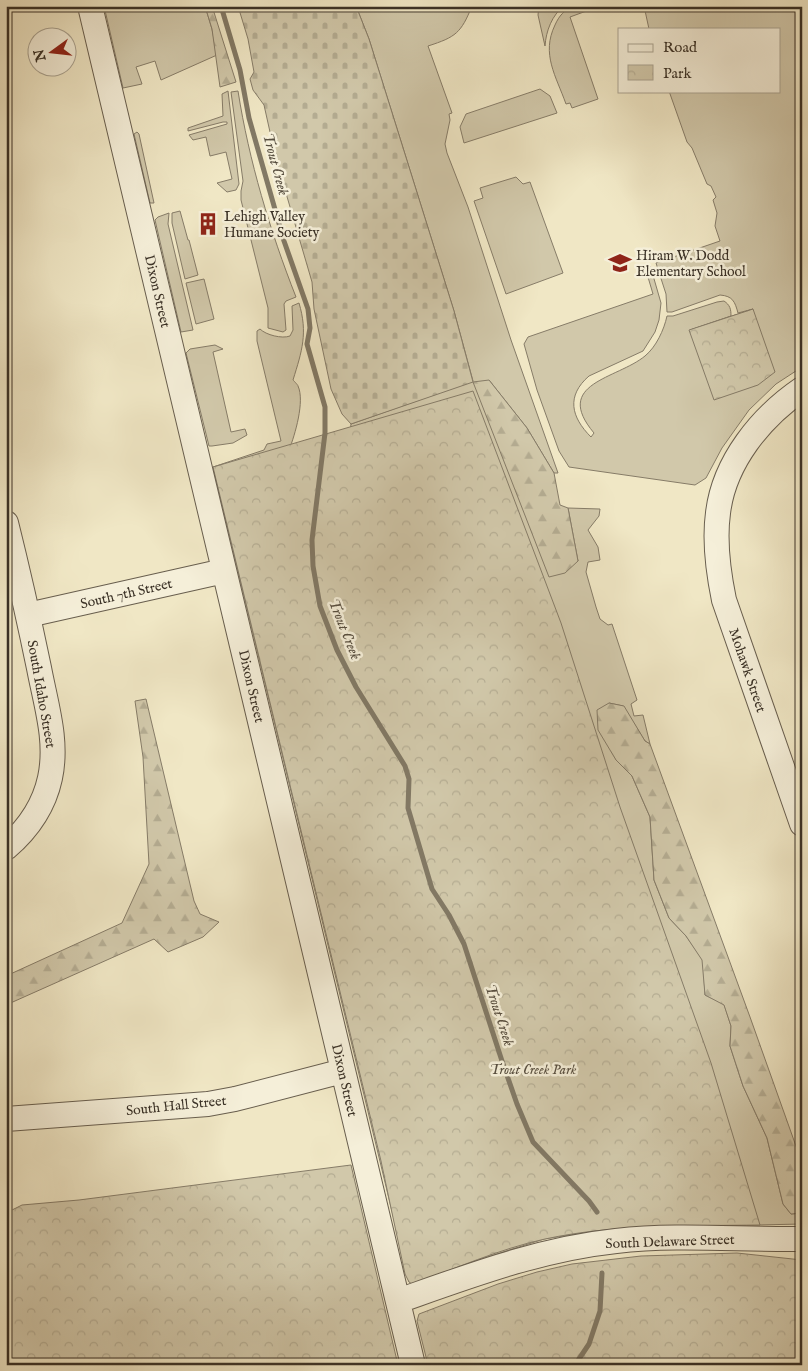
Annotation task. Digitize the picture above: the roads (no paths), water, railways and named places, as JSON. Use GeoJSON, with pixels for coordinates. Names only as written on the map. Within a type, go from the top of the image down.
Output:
{"type":"FeatureCollection","features":[{"type":"Feature","properties":{"kind":"street","name":"Dixon Street"},"geometry":{"type":"LineString","coordinates":[[90,6],[413,1365]]}},
{"type":"Feature","properties":{"kind":"street","name":"Mohawk Street"},"geometry":{"type":"LineString","coordinates":[[802,389],[769,415],[752,435],[735,462],[725,486],[718,512],[716,541],[718,571],[724,600],[794,774],[802,824]]}},
{"type":"Feature","properties":{"kind":"street","name":"South Idaho Street"},"geometry":{"type":"LineString","coordinates":[[6,523],[28,615],[52,734],[53,756],[50,779],[32,820],[18,838],[6,848]]}},
{"type":"Feature","properties":{"kind":"street","name":"South 7th Street"},"geometry":{"type":"LineString","coordinates":[[28,615],[224,571]]}},
{"type":"Feature","properties":{"kind":"street","name":"South Hall Street"},"geometry":{"type":"LineString","coordinates":[[6,1119],[208,1104],[235,1099],[343,1071]]}},
{"type":"Feature","properties":{"kind":"street","name":"South Delaware Street"},"geometry":{"type":"LineString","coordinates":[[398,1300],[494,1267],[572,1247],[633,1239],[802,1239]]}},
{"type":"Feature","properties":{"kind":"waterway","name":"Trout Creek"},"geometry":{"type":"LineString","coordinates":[[221,6],[240,70],[249,118],[284,241],[308,309],[310,328],[307,344],[325,407],[325,433],[312,540],[313,566],[320,606],[337,650],[356,687],[405,766],[409,779],[408,808],[432,889],[449,915],[464,944],[502,1061],[533,1142],[589,1201],[597,1212]]}},
{"type":"Feature","properties":{"kind":"waterway","name":"Trout Creek"},"geometry":{"type":"LineString","coordinates":[[575,1365],[589,1344],[600,1311],[602,1273]]}},
{"type":"Feature","properties":{"kind":"place","name":"Lehigh Valley Humane Society"},"geometry":{"type":"Point","coordinates":[208,224]}},
{"type":"Feature","properties":{"kind":"place","name":"Hiram W. Dodd Elementary School"},"geometry":{"type":"Point","coordinates":[620,263]}},
{"type":"Feature","properties":{"kind":"park label","name":"Trout Creek Park"},"geometry":{"type":"Point","coordinates":[533,1069]}}]}
